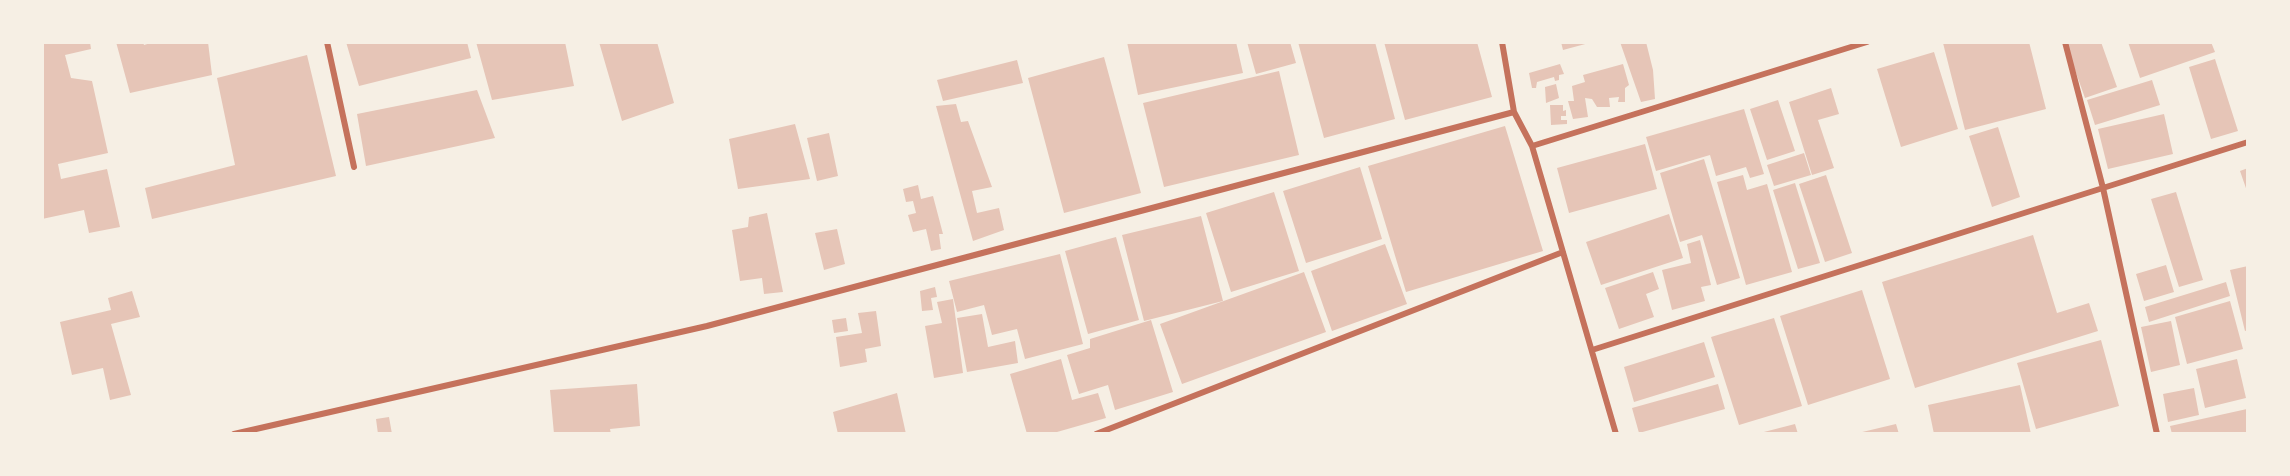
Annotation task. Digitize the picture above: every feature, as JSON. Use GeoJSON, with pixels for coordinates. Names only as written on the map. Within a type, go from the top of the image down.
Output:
{"type":"FeatureCollection","features":[{"type":"Feature","properties":{"kind":"street"},"geometry":{"type":"LineString","coordinates":[[327,42],[354,167]]}},
{"type":"Feature","properties":{"kind":"street"},"geometry":{"type":"LineString","coordinates":[[1502,42],[1514,112],[1532,146],[1616,434]]}},
{"type":"Feature","properties":{"kind":"street"},"geometry":{"type":"LineString","coordinates":[[1532,146],[1868,42]]}},
{"type":"Feature","properties":{"kind":"street"},"geometry":{"type":"LineString","coordinates":[[2066,42],[2103,188],[2157,434]]}},
{"type":"Feature","properties":{"kind":"street"},"geometry":{"type":"LineString","coordinates":[[234,434],[707,326],[1514,112]]}},
{"type":"Feature","properties":{"kind":"street"},"geometry":{"type":"LineString","coordinates":[[1592,350],[2248,142]]}},
{"type":"Feature","properties":{"kind":"street"},"geometry":{"type":"LineString","coordinates":[[1096,434],[1563,252]]}},
{"type":"Feature","properties":{"kind":"building"},"geometry":{"type":"Polygon","coordinates":[[[42,42],[90,42],[91,49],[65,55],[71,78],[92,81],[108,153],[58,164],[61,179],[107,169],[120,227],[89,233],[84,210],[42,219],[42,42]]]}},
{"type":"Feature","properties":{"kind":"building"},"geometry":{"type":"Polygon","coordinates":[[[116,42],[143,42],[144,45],[154,42],[208,42],[212,75],[130,93],[116,42]]]}},
{"type":"Feature","properties":{"kind":"building"},"geometry":{"type":"Polygon","coordinates":[[[346,42],[467,42],[471,58],[359,86],[346,42]]]}},
{"type":"Feature","properties":{"kind":"building"},"geometry":{"type":"Polygon","coordinates":[[[476,42],[565,42],[574,86],[492,100],[476,42]]]}},
{"type":"Feature","properties":{"kind":"building"},"geometry":{"type":"Polygon","coordinates":[[[599,42],[657,42],[674,103],[622,121],[599,42]]]}},
{"type":"Feature","properties":{"kind":"building"},"geometry":{"type":"Polygon","coordinates":[[[1127,42],[1236,42],[1243,73],[1138,95],[1127,42]]]}},
{"type":"Feature","properties":{"kind":"building"},"geometry":{"type":"Polygon","coordinates":[[[1247,42],[1290,42],[1296,63],[1256,74],[1247,42]]]}},
{"type":"Feature","properties":{"kind":"building"},"geometry":{"type":"Polygon","coordinates":[[[1298,42],[1375,42],[1395,119],[1324,138],[1298,42]]]}},
{"type":"Feature","properties":{"kind":"building"},"geometry":{"type":"Polygon","coordinates":[[[1384,42],[1477,42],[1492,97],[1405,120],[1384,42]]]}},
{"type":"Feature","properties":{"kind":"building"},"geometry":{"type":"Polygon","coordinates":[[[1561,42],[1588,42],[1589,43],[1563,50],[1561,42]]]}},
{"type":"Feature","properties":{"kind":"building"},"geometry":{"type":"Polygon","coordinates":[[[1620,42],[1646,42],[1653,70],[1655,99],[1641,102],[1620,42]]]}},
{"type":"Feature","properties":{"kind":"building"},"geometry":{"type":"Polygon","coordinates":[[[2029,42],[2046,109],[1965,130],[1943,43],[2029,42]]]}},
{"type":"Feature","properties":{"kind":"building"},"geometry":{"type":"Polygon","coordinates":[[[2065,42],[2101,42],[2117,87],[2085,98],[2065,42]]]}},
{"type":"Feature","properties":{"kind":"building"},"geometry":{"type":"Polygon","coordinates":[[[2128,42],[2211,42],[2215,52],[2140,78],[2128,42]]]}},
{"type":"Feature","properties":{"kind":"building"},"geometry":{"type":"Polygon","coordinates":[[[1934,52],[1958,129],[1901,147],[1877,69],[1934,52]]]}},
{"type":"Feature","properties":{"kind":"building"},"geometry":{"type":"Polygon","coordinates":[[[307,55],[336,176],[152,219],[145,188],[235,165],[217,78],[307,55]]]}},
{"type":"Feature","properties":{"kind":"building"},"geometry":{"type":"Polygon","coordinates":[[[1104,57],[1141,193],[1064,213],[1028,78],[1104,57]]]}},
{"type":"Feature","properties":{"kind":"building"},"geometry":{"type":"Polygon","coordinates":[[[2215,59],[2238,131],[2211,139],[2189,67],[2215,59]]]}},
{"type":"Feature","properties":{"kind":"building"},"geometry":{"type":"Polygon","coordinates":[[[1017,60],[1023,83],[943,101],[937,80],[1017,60]]]}},
{"type":"Feature","properties":{"kind":"building"},"geometry":{"type":"Polygon","coordinates":[[[1560,64],[1564,74],[1559,75],[1559,80],[1555,81],[1554,77],[1537,82],[1536,88],[1532,88],[1529,73],[1560,64]]]}},
{"type":"Feature","properties":{"kind":"building"},"geometry":{"type":"Polygon","coordinates":[[[1623,64],[1629,85],[1625,88],[1625,102],[1618,102],[1619,97],[1609,98],[1610,107],[1597,107],[1592,99],[1585,98],[1588,117],[1573,119],[1568,101],[1574,101],[1572,86],[1585,82],[1583,75],[1623,64]]]}},
{"type":"Feature","properties":{"kind":"building"},"geometry":{"type":"Polygon","coordinates":[[[1279,71],[1299,155],[1164,187],[1143,103],[1279,71]]]}},
{"type":"Feature","properties":{"kind":"building"},"geometry":{"type":"Polygon","coordinates":[[[2152,80],[2160,105],[2095,125],[2087,100],[2152,80]]]}},
{"type":"Feature","properties":{"kind":"building"},"geometry":{"type":"Polygon","coordinates":[[[1556,84],[1559,98],[1546,103],[1545,87],[1556,84]]]}},
{"type":"Feature","properties":{"kind":"building"},"geometry":{"type":"Polygon","coordinates":[[[1831,88],[1839,114],[1818,120],[1834,168],[1812,175],[1789,102],[1831,88]]]}},
{"type":"Feature","properties":{"kind":"building"},"geometry":{"type":"Polygon","coordinates":[[[477,90],[495,138],[366,166],[357,114],[477,90]]]}},
{"type":"Feature","properties":{"kind":"building"},"geometry":{"type":"Polygon","coordinates":[[[1778,100],[1795,151],[1767,160],[1750,109],[1778,100]]]}},
{"type":"Feature","properties":{"kind":"building"},"geometry":{"type":"Polygon","coordinates":[[[956,104],[961,122],[968,121],[992,187],[972,191],[977,213],[999,208],[1004,230],[973,241],[936,106],[956,104]]]}},
{"type":"Feature","properties":{"kind":"building"},"geometry":{"type":"Polygon","coordinates":[[[1550,105],[1563,105],[1566,116],[1561,116],[1561,120],[1567,120],[1567,124],[1551,125],[1550,105]]]}},
{"type":"Feature","properties":{"kind":"building"},"geometry":{"type":"Polygon","coordinates":[[[1744,109],[1764,174],[1750,178],[1746,167],[1716,176],[1710,155],[1656,171],[1646,137],[1744,109]]]}},
{"type":"Feature","properties":{"kind":"building"},"geometry":{"type":"Polygon","coordinates":[[[2164,114],[2173,154],[2108,169],[2098,129],[2164,114]]]}},
{"type":"Feature","properties":{"kind":"building"},"geometry":{"type":"Polygon","coordinates":[[[795,124],[810,179],[738,189],[729,139],[795,124]]]}},
{"type":"Feature","properties":{"kind":"building"},"geometry":{"type":"Polygon","coordinates":[[[1505,126],[1543,251],[1406,292],[1368,166],[1505,126]]]}},
{"type":"Feature","properties":{"kind":"building"},"geometry":{"type":"Polygon","coordinates":[[[1998,127],[2020,197],[1992,207],[1969,136],[1998,127]]]}},
{"type":"Feature","properties":{"kind":"building"},"geometry":{"type":"Polygon","coordinates":[[[829,133],[838,176],[817,181],[807,138],[829,133]]]}},
{"type":"Feature","properties":{"kind":"building"},"geometry":{"type":"Polygon","coordinates":[[[1645,144],[1657,189],[1569,213],[1557,168],[1645,144]]]}},
{"type":"Feature","properties":{"kind":"building"},"geometry":{"type":"Polygon","coordinates":[[[1804,153],[1811,175],[1774,186],[1767,165],[1804,153]]]}},
{"type":"Feature","properties":{"kind":"building"},"geometry":{"type":"Polygon","coordinates":[[[1704,159],[1740,278],[1717,285],[1702,235],[1680,242],[1660,173],[1704,159]]]}},
{"type":"Feature","properties":{"kind":"building"},"geometry":{"type":"Polygon","coordinates":[[[1360,167],[1382,239],[1306,263],[1283,191],[1360,167]]]}},
{"type":"Feature","properties":{"kind":"building"},"geometry":{"type":"Polygon","coordinates":[[[2248,168],[2248,194],[2240,171],[2248,168]]]}},
{"type":"Feature","properties":{"kind":"building"},"geometry":{"type":"Polygon","coordinates":[[[1743,175],[1747,190],[1767,184],[1792,272],[1746,285],[1717,182],[1743,175]]]}},
{"type":"Feature","properties":{"kind":"building"},"geometry":{"type":"Polygon","coordinates":[[[1826,175],[1852,253],[1825,262],[1799,184],[1826,175]]]}},
{"type":"Feature","properties":{"kind":"building"},"geometry":{"type":"Polygon","coordinates":[[[1795,183],[1820,263],[1798,269],[1773,190],[1795,183]]]}},
{"type":"Feature","properties":{"kind":"building"},"geometry":{"type":"Polygon","coordinates":[[[918,185],[921,199],[933,196],[943,234],[939,234],[941,249],[931,251],[926,229],[913,232],[908,215],[916,213],[913,201],[906,202],[903,189],[918,185]]]}},
{"type":"Feature","properties":{"kind":"building"},"geometry":{"type":"Polygon","coordinates":[[[1274,192],[1299,271],[1231,292],[1206,213],[1274,192]]]}},
{"type":"Feature","properties":{"kind":"building"},"geometry":{"type":"Polygon","coordinates":[[[2176,192],[2203,280],[2179,287],[2151,199],[2176,192]]]}},
{"type":"Feature","properties":{"kind":"building"},"geometry":{"type":"Polygon","coordinates":[[[767,213],[783,292],[764,294],[762,278],[740,281],[732,230],[748,227],[749,217],[767,213]]]}},
{"type":"Feature","properties":{"kind":"building"},"geometry":{"type":"Polygon","coordinates":[[[1669,214],[1683,258],[1601,285],[1586,242],[1669,214]]]}},
{"type":"Feature","properties":{"kind":"building"},"geometry":{"type":"Polygon","coordinates":[[[1201,216],[1223,301],[1144,321],[1122,235],[1201,216]]]}},
{"type":"Feature","properties":{"kind":"building"},"geometry":{"type":"Polygon","coordinates":[[[837,229],[845,264],[824,270],[815,233],[837,229]]]}},
{"type":"Feature","properties":{"kind":"building"},"geometry":{"type":"Polygon","coordinates":[[[2033,235],[2057,313],[2089,303],[2098,331],[1915,388],[1882,282],[2033,235]]]}},
{"type":"Feature","properties":{"kind":"building"},"geometry":{"type":"Polygon","coordinates":[[[1116,237],[1139,320],[1088,334],[1065,251],[1116,237]]]}},
{"type":"Feature","properties":{"kind":"building"},"geometry":{"type":"Polygon","coordinates":[[[1700,240],[1711,285],[1701,287],[1705,301],[1672,310],[1662,270],[1691,263],[1687,244],[1700,240]]]}},
{"type":"Feature","properties":{"kind":"building"},"geometry":{"type":"Polygon","coordinates":[[[1385,244],[1407,304],[1332,331],[1311,271],[1385,244]]]}},
{"type":"Feature","properties":{"kind":"building"},"geometry":{"type":"Polygon","coordinates":[[[1060,254],[1083,344],[1025,359],[1017,329],[992,335],[984,305],[957,312],[949,281],[1060,254]]]}},
{"type":"Feature","properties":{"kind":"building"},"geometry":{"type":"Polygon","coordinates":[[[2166,265],[2174,292],[2144,301],[2136,274],[2166,265]]]}},
{"type":"Feature","properties":{"kind":"building"},"geometry":{"type":"Polygon","coordinates":[[[2248,266],[2248,330],[2245,331],[2230,270],[2248,266]]]}},
{"type":"Feature","properties":{"kind":"building"},"geometry":{"type":"Polygon","coordinates":[[[1304,272],[1326,332],[1182,384],[1160,324],[1304,272]]]}},
{"type":"Feature","properties":{"kind":"building"},"geometry":{"type":"Polygon","coordinates":[[[1653,272],[1659,289],[1646,294],[1654,317],[1619,329],[1605,288],[1653,272]]]}},
{"type":"Feature","properties":{"kind":"building"},"geometry":{"type":"Polygon","coordinates":[[[2226,282],[2230,296],[2149,322],[2145,307],[2226,282]]]}},
{"type":"Feature","properties":{"kind":"building"},"geometry":{"type":"Polygon","coordinates":[[[935,287],[937,297],[931,298],[933,310],[922,311],[920,291],[935,287]]]}},
{"type":"Feature","properties":{"kind":"building"},"geometry":{"type":"Polygon","coordinates":[[[1862,290],[1890,379],[1808,405],[1780,316],[1862,290]]]}},
{"type":"Feature","properties":{"kind":"building"},"geometry":{"type":"Polygon","coordinates":[[[132,291],[140,317],[111,324],[131,395],[110,400],[103,368],[72,375],[60,322],[111,310],[108,298],[132,291]]]}},
{"type":"Feature","properties":{"kind":"building"},"geometry":{"type":"Polygon","coordinates":[[[953,299],[963,373],[934,378],[925,326],[942,323],[937,302],[953,299]]]}},
{"type":"Feature","properties":{"kind":"building"},"geometry":{"type":"Polygon","coordinates":[[[2230,301],[2243,349],[2187,364],[2175,317],[2230,301]]]}},
{"type":"Feature","properties":{"kind":"building"},"geometry":{"type":"Polygon","coordinates":[[[876,311],[881,346],[865,349],[867,362],[840,367],[836,337],[862,333],[858,313],[876,311]]]}},
{"type":"Feature","properties":{"kind":"building"},"geometry":{"type":"Polygon","coordinates":[[[982,314],[988,347],[1015,341],[1018,363],[967,372],[957,318],[982,314]]]}},
{"type":"Feature","properties":{"kind":"building"},"geometry":{"type":"Polygon","coordinates":[[[846,318],[848,331],[834,333],[832,320],[846,318]]]}},
{"type":"Feature","properties":{"kind":"building"},"geometry":{"type":"Polygon","coordinates":[[[1774,318],[1802,406],[1739,425],[1711,337],[1774,318]]]}},
{"type":"Feature","properties":{"kind":"building"},"geometry":{"type":"Polygon","coordinates":[[[1151,320],[1173,392],[1115,410],[1108,385],[1079,394],[1067,355],[1090,348],[1090,339],[1151,320]]]}},
{"type":"Feature","properties":{"kind":"building"},"geometry":{"type":"Polygon","coordinates":[[[2171,321],[2180,365],[2151,372],[2141,327],[2171,321]]]}},
{"type":"Feature","properties":{"kind":"building"},"geometry":{"type":"Polygon","coordinates":[[[2101,340],[2119,406],[2036,429],[2017,363],[2101,340]]]}},
{"type":"Feature","properties":{"kind":"building"},"geometry":{"type":"Polygon","coordinates":[[[1704,342],[1715,377],[1634,402],[1624,367],[1704,342]]]}},
{"type":"Feature","properties":{"kind":"building"},"geometry":{"type":"Polygon","coordinates":[[[1061,359],[1072,400],[1098,393],[1106,418],[1050,434],[1027,434],[1010,374],[1061,359]]]}},
{"type":"Feature","properties":{"kind":"building"},"geometry":{"type":"Polygon","coordinates":[[[2237,359],[2246,398],[2205,408],[2196,369],[2237,359]]]}},
{"type":"Feature","properties":{"kind":"building"},"geometry":{"type":"Polygon","coordinates":[[[637,384],[640,426],[610,429],[611,434],[554,434],[550,390],[637,384]]]}},
{"type":"Feature","properties":{"kind":"building"},"geometry":{"type":"Polygon","coordinates":[[[1718,384],[1725,409],[1639,433],[1632,408],[1718,384]]]}},
{"type":"Feature","properties":{"kind":"building"},"geometry":{"type":"Polygon","coordinates":[[[2020,385],[2031,434],[1934,434],[1928,405],[2020,385]]]}},
{"type":"Feature","properties":{"kind":"building"},"geometry":{"type":"Polygon","coordinates":[[[2194,388],[2199,415],[2168,422],[2163,394],[2194,388]]]}},
{"type":"Feature","properties":{"kind":"building"},"geometry":{"type":"Polygon","coordinates":[[[897,393],[906,434],[838,434],[833,412],[897,393]]]}},
{"type":"Feature","properties":{"kind":"building"},"geometry":{"type":"Polygon","coordinates":[[[2247,409],[2248,434],[2172,434],[2170,426],[2247,409]]]}},
{"type":"Feature","properties":{"kind":"building"},"geometry":{"type":"Polygon","coordinates":[[[389,417],[392,434],[378,434],[376,419],[389,417]]]}},
{"type":"Feature","properties":{"kind":"building"},"geometry":{"type":"Polygon","coordinates":[[[1795,424],[1798,434],[1760,434],[1760,433],[1795,424]]]}},
{"type":"Feature","properties":{"kind":"building"},"geometry":{"type":"Polygon","coordinates":[[[1896,424],[1899,434],[1858,434],[1858,433],[1896,424]]]}}]}
